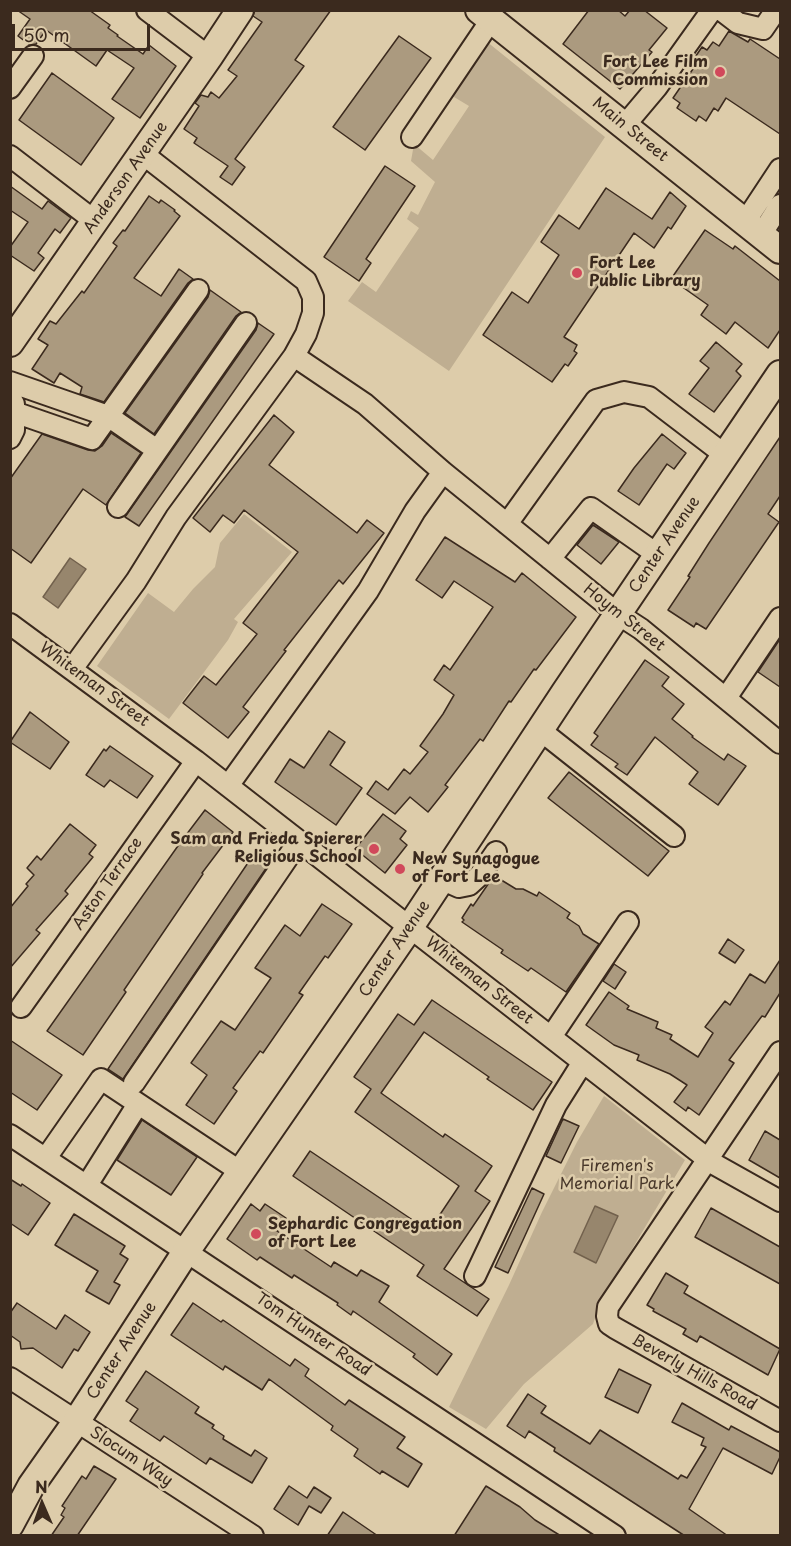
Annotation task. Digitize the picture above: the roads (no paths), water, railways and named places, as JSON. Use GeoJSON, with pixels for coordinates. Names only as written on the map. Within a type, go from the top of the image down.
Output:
{"type":"FeatureCollection","features":[{"type":"Feature","properties":{"kind":"main road","name":"Anderson Avenue"},"geometry":{"type":"LineString","coordinates":[[10,343],[143,154],[240,10]]}},
{"type":"Feature","properties":{"kind":"main road","name":"Main Street"},"geometry":{"type":"LineString","coordinates":[[485,15],[762,236]]}},
{"type":"Feature","properties":{"kind":"main road","name":"Center Avenue"},"geometry":{"type":"LineString","coordinates":[[10,1525],[31,1486],[76,1422],[187,1250],[410,927],[780,374]]}},
{"type":"Feature","properties":{"kind":"street"},"geometry":{"type":"LineString","coordinates":[[147,10],[209,57]]}},
{"type":"Feature","properties":{"kind":"street"},"geometry":{"type":"LineString","coordinates":[[625,125],[657,87],[712,10]]}},
{"type":"Feature","properties":{"kind":"street"},"geometry":{"type":"LineString","coordinates":[[721,10],[738,23],[763,29],[776,10]]}},
{"type":"Feature","properties":{"kind":"street"},"geometry":{"type":"LineString","coordinates":[[412,137],[485,15]]}},
{"type":"Feature","properties":{"kind":"street"},"geometry":{"type":"LineString","coordinates":[[10,88],[33,56]]}},
{"type":"Feature","properties":{"kind":"street"},"geometry":{"type":"LineString","coordinates":[[72,669],[136,581],[176,517],[294,356],[306,334],[313,312],[313,297],[306,281],[143,154]]}},
{"type":"Feature","properties":{"kind":"street"},"geometry":{"type":"LineString","coordinates":[[10,156],[96,222]]}},
{"type":"Feature","properties":{"kind":"street"},"geometry":{"type":"LineString","coordinates":[[762,236],[780,169]]}},
{"type":"Feature","properties":{"kind":"street"},"geometry":{"type":"LineString","coordinates":[[762,236],[780,205]]}},
{"type":"Feature","properties":{"kind":"street"},"geometry":{"type":"LineString","coordinates":[[12,402],[92,439],[198,290]]}},
{"type":"Feature","properties":{"kind":"street"},"geometry":{"type":"LineString","coordinates":[[118,507],[246,323]]}},
{"type":"Feature","properties":{"kind":"street","name":"Hoym Street"},"geometry":{"type":"LineString","coordinates":[[294,356],[365,404],[443,472],[780,743]]}},
{"type":"Feature","properties":{"kind":"street"},"geometry":{"type":"LineString","coordinates":[[10,382],[108,416],[157,450]]}},
{"type":"Feature","properties":{"kind":"street"},"geometry":{"type":"LineString","coordinates":[[507,524],[596,400],[624,392],[649,397],[725,455]]}},
{"type":"Feature","properties":{"kind":"street"},"geometry":{"type":"LineString","coordinates":[[12,402],[72,418]]}},
{"type":"Feature","properties":{"kind":"street"},"geometry":{"type":"LineString","coordinates":[[10,438],[14,430],[12,402]]}},
{"type":"Feature","properties":{"kind":"street"},"geometry":{"type":"LineString","coordinates":[[228,786],[368,591],[415,511],[443,472]]}},
{"type":"Feature","properties":{"kind":"street"},"geometry":{"type":"LineString","coordinates":[[550,559],[589,509],[593,508],[658,555]]}},
{"type":"Feature","properties":{"kind":"street"},"geometry":{"type":"LineString","coordinates":[[726,698],[780,618]]}},
{"type":"Feature","properties":{"kind":"street","name":"Whiteman Street"},"geometry":{"type":"LineString","coordinates":[[10,624],[196,761],[708,1159],[780,1201]]}},
{"type":"Feature","properties":{"kind":"street"},"geometry":{"type":"LineString","coordinates":[[540,730],[674,836]]}},
{"type":"Feature","properties":{"kind":"street","name":"Aston Terrace"},"geometry":{"type":"LineString","coordinates":[[21,1007],[196,761]]}},
{"type":"Feature","properties":{"kind":"street"},"geometry":{"type":"LineString","coordinates":[[441,879],[459,886],[470,885],[500,853],[469,837]]}},
{"type":"Feature","properties":{"kind":"street"},"geometry":{"type":"LineString","coordinates":[[134,1083],[299,841]]}},
{"type":"Feature","properties":{"kind":"street"},"geometry":{"type":"LineString","coordinates":[[551,1037],[628,922]]}},
{"type":"Feature","properties":{"kind":"street"},"geometry":{"type":"LineString","coordinates":[[708,1159],[780,1052]]}},
{"type":"Feature","properties":{"kind":"street"},"geometry":{"type":"LineString","coordinates":[[475,1276],[556,1105],[584,1062]]}},
{"type":"Feature","properties":{"kind":"street"},"geometry":{"type":"LineString","coordinates":[[46,1158],[100,1079],[241,1173]]}},
{"type":"Feature","properties":{"kind":"street"},"geometry":{"type":"LineString","coordinates":[[87,1185],[138,1104]]}},
{"type":"Feature","properties":{"kind":"street","name":"Tom Hunter Road"},"geometry":{"type":"LineString","coordinates":[[10,1135],[187,1250],[615,1536]]}},
{"type":"Feature","properties":{"kind":"street","name":"Beverly Hills Road"},"geometry":{"type":"LineString","coordinates":[[708,1159],[608,1308],[609,1324],[780,1422]]}},
{"type":"Feature","properties":{"kind":"street","name":"Slocum Way"},"geometry":{"type":"LineString","coordinates":[[10,1378],[253,1536]]}},
{"type":"Feature","properties":{"kind":"place","name":"Fort Lee Film Commission"},"geometry":{"type":"Point","coordinates":[720,72]}},
{"type":"Feature","properties":{"kind":"place","name":"Fort Lee Public Library"},"geometry":{"type":"Point","coordinates":[577,273]}},
{"type":"Feature","properties":{"kind":"place","name":"Sam and Frieda Spierer Religious School"},"geometry":{"type":"Point","coordinates":[374,849]}},
{"type":"Feature","properties":{"kind":"place","name":"New Synagogue of Fort Lee"},"geometry":{"type":"Point","coordinates":[400,869]}},
{"type":"Feature","properties":{"kind":"place","name":"Sephardic Congregation of Fort Lee"},"geometry":{"type":"Point","coordinates":[256,1234]}},
{"type":"Feature","properties":{"kind":"park label","name":"Firemen's Memorial Park"},"geometry":{"type":"Point","coordinates":[617,1176]}}]}
